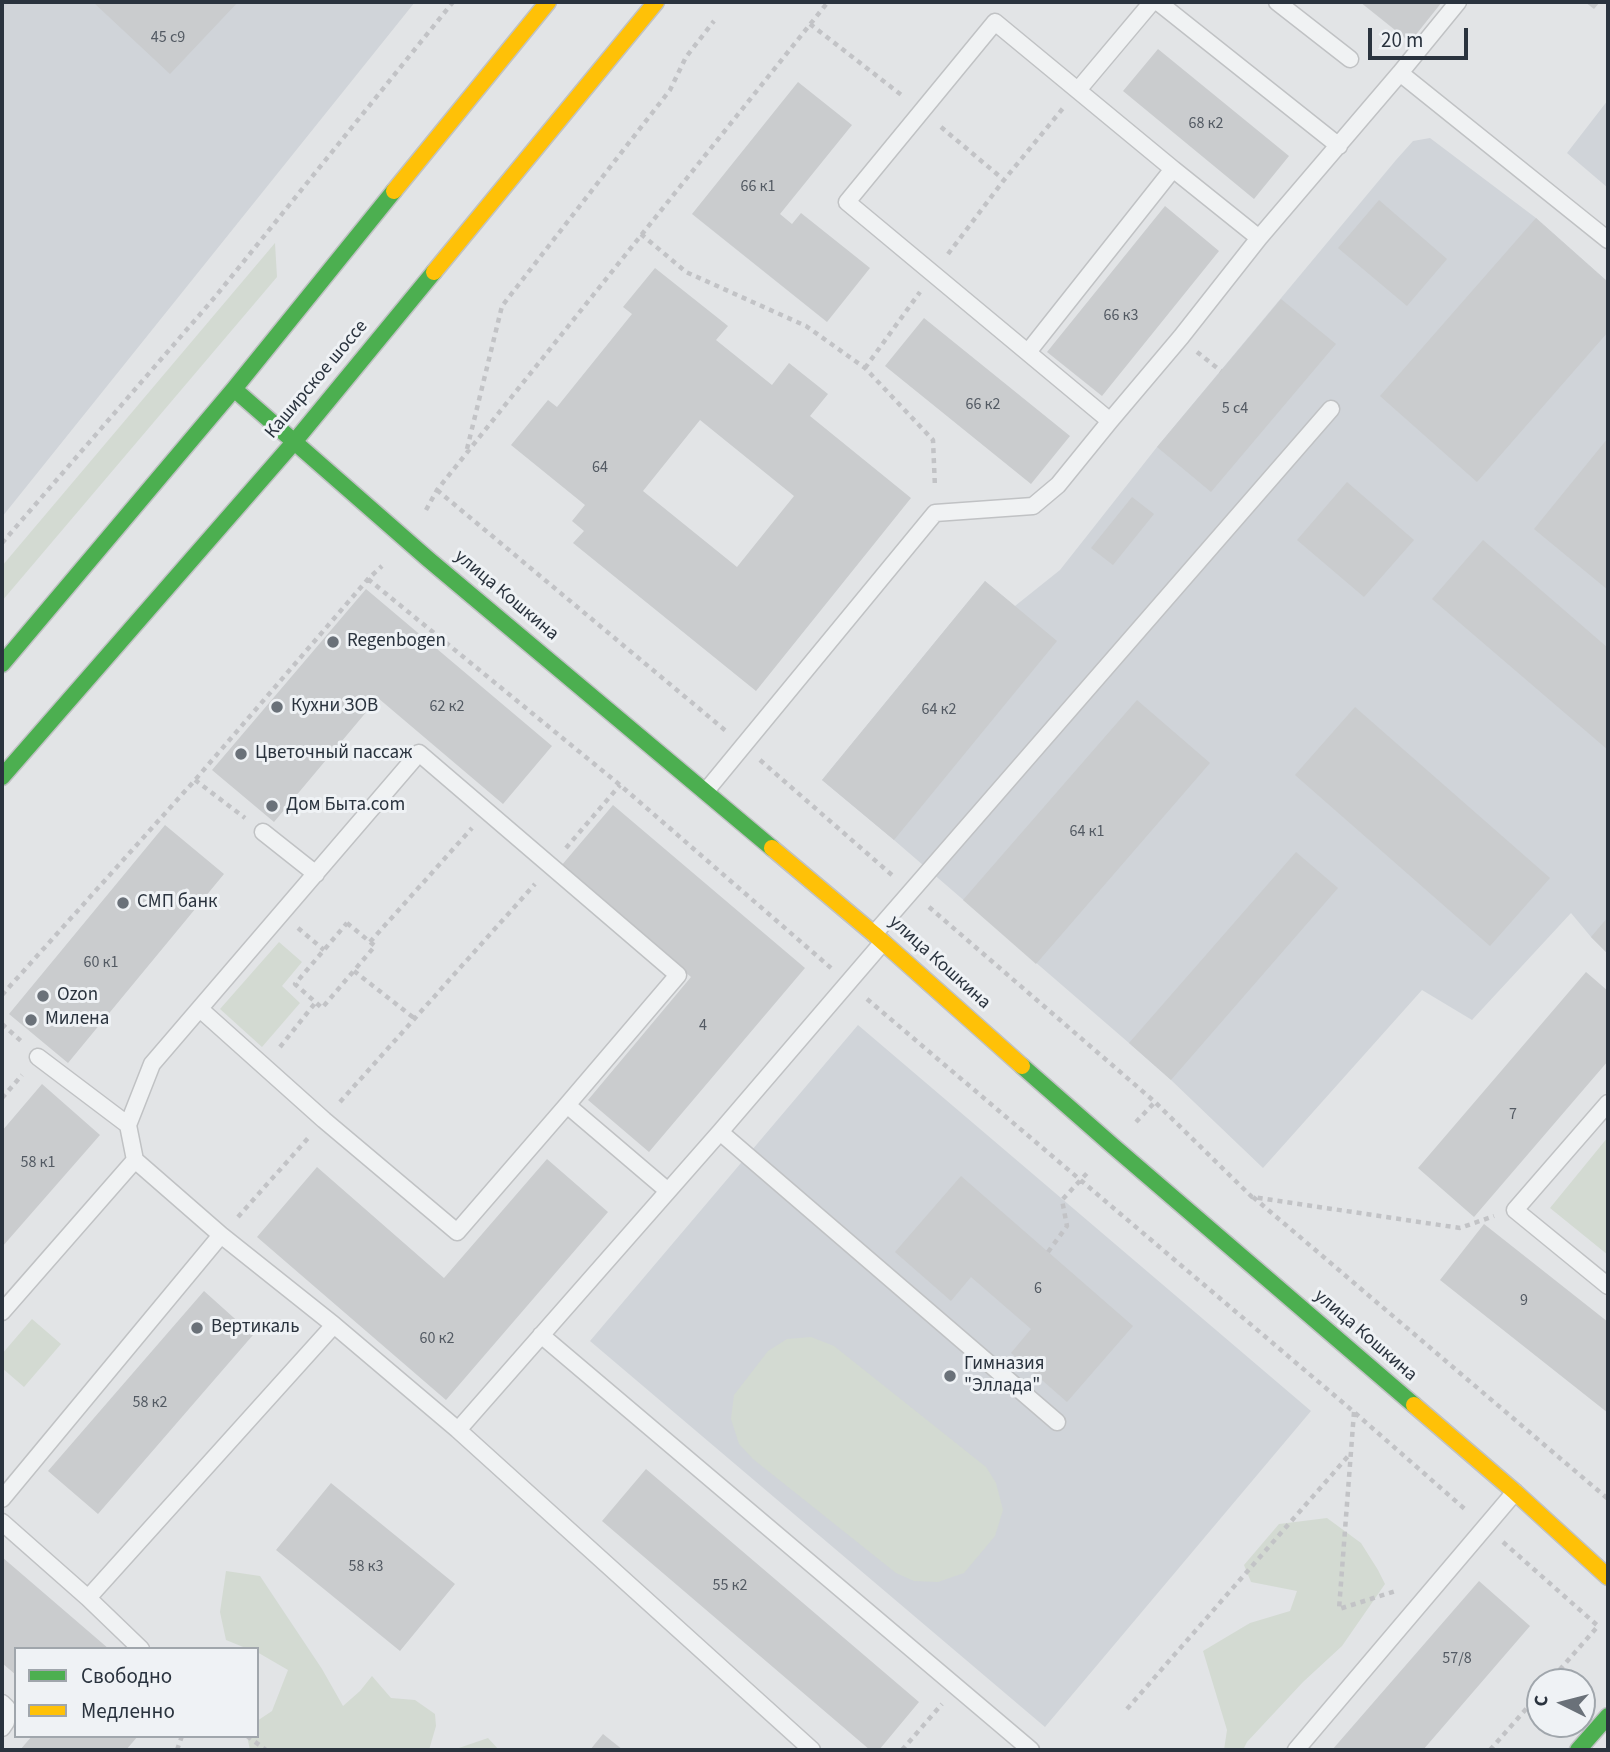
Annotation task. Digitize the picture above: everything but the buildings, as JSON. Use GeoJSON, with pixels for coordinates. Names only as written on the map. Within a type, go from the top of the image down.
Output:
{"type":"FeatureCollection","features":[{"type":"Feature","properties":{"kind":"main road"},"geometry":{"type":"LineString","coordinates":[[2,664],[234,389],[548,2]]}},
{"type":"Feature","properties":{"kind":"main road","name":"Каширское шоссе"},"geometry":{"type":"LineString","coordinates":[[2,777],[295,441],[656,2]]}},
{"type":"Feature","properties":{"kind":"main road","name":"улица Кошкина"},"geometry":{"type":"LineString","coordinates":[[234,389],[428,559],[879,938],[1113,1146],[1515,1492],[1608,1577]]}},
{"type":"Feature","properties":{"kind":"main road"},"geometry":{"type":"LineString","coordinates":[[1578,1750],[1608,1716]]}},
{"type":"Feature","properties":{"kind":"lane"},"geometry":{"type":"LineString","coordinates":[[1078,90],[1152,2]]}},
{"type":"Feature","properties":{"kind":"lane"},"geometry":{"type":"LineString","coordinates":[[1158,2],[1339,146]]}},
{"type":"Feature","properties":{"kind":"lane"},"geometry":{"type":"LineString","coordinates":[[1277,2],[1350,59]]}},
{"type":"Feature","properties":{"kind":"lane"},"geometry":{"type":"LineString","coordinates":[[706,791],[935,513],[1033,506],[1058,485],[1259,238],[1401,73],[1458,2]]}},
{"type":"Feature","properties":{"kind":"lane"},"geometry":{"type":"LineString","coordinates":[[1110,421],[847,202],[995,22],[1259,238]]}},
{"type":"Feature","properties":{"kind":"lane"},"geometry":{"type":"LineString","coordinates":[[1401,73],[1608,240]]}},
{"type":"Feature","properties":{"kind":"lane"},"geometry":{"type":"LineString","coordinates":[[1028,352],[1173,169]]}},
{"type":"Feature","properties":{"kind":"lane"},"geometry":{"type":"LineString","coordinates":[[458,1430],[849,984],[911,891],[1331,409]]}},
{"type":"Feature","properties":{"kind":"lane"},"geometry":{"type":"LineString","coordinates":[[200,1009],[324,1120],[457,1232],[678,975],[419,753],[152,1064],[128,1125],[135,1160],[221,1235],[334,1325],[458,1430],[812,1750]]}},
{"type":"Feature","properties":{"kind":"lane"},"geometry":{"type":"LineString","coordinates":[[263,832],[316,874]]}},
{"type":"Feature","properties":{"kind":"lane"},"geometry":{"type":"LineString","coordinates":[[38,1057],[128,1125]]}},
{"type":"Feature","properties":{"kind":"lane"},"geometry":{"type":"LineString","coordinates":[[1608,1103],[1515,1210],[1608,1286]]}},
{"type":"Feature","properties":{"kind":"lane"},"geometry":{"type":"LineString","coordinates":[[567,1105],[668,1191]]}},
{"type":"Feature","properties":{"kind":"lane"},"geometry":{"type":"LineString","coordinates":[[720,1132],[1057,1422]]}},
{"type":"Feature","properties":{"kind":"lane"},"geometry":{"type":"LineString","coordinates":[[2,1312],[135,1160]]}},
{"type":"Feature","properties":{"kind":"lane"},"geometry":{"type":"LineString","coordinates":[[2,1499],[221,1235]]}},
{"type":"Feature","properties":{"kind":"lane"},"geometry":{"type":"LineString","coordinates":[[88,1598],[334,1325]]}},
{"type":"Feature","properties":{"kind":"lane"},"geometry":{"type":"LineString","coordinates":[[541,1335],[1031,1750]]}},
{"type":"Feature","properties":{"kind":"lane"},"geometry":{"type":"LineString","coordinates":[[1296,1750],[1515,1492]]}},
{"type":"Feature","properties":{"kind":"lane"},"geometry":{"type":"LineString","coordinates":[[2,1522],[139,1647]]}},
{"type":"Feature","properties":{"kind":"lane"},"geometry":{"type":"LineString","coordinates":[[2,1703],[7,1708],[6,1722],[2,1728]]}},
{"type":"Feature","properties":{"kind":"path"},"geometry":{"type":"LineString","coordinates":[[2,543],[215,297],[453,2]]}},
{"type":"Feature","properties":{"kind":"path"},"geometry":{"type":"LineString","coordinates":[[466,453],[502,306],[670,90],[686,57],[714,21]]}},
{"type":"Feature","properties":{"kind":"path"},"geometry":{"type":"LineString","coordinates":[[865,368],[933,272],[1078,90]]}},
{"type":"Feature","properties":{"kind":"path"},"geometry":{"type":"LineString","coordinates":[[641,234],[686,272],[806,326],[865,368],[933,440],[935,513]]}},
{"type":"Feature","properties":{"kind":"path"},"geometry":{"type":"LineString","coordinates":[[1205,359],[1221,371]]}},
{"type":"Feature","properties":{"kind":"path"},"geometry":{"type":"LineString","coordinates":[[437,490],[743,746],[1155,1102],[1252,1197],[1608,1499]]}},
{"type":"Feature","properties":{"kind":"path"},"geometry":{"type":"LineString","coordinates":[[368,579],[620,785],[849,984],[1354,1412],[1598,1626],[1561,1668]]}},
{"type":"Feature","properties":{"kind":"path"},"geometry":{"type":"LineString","coordinates":[[195,780],[263,832]]}},
{"type":"Feature","properties":{"kind":"path"},"geometry":{"type":"LineString","coordinates":[[221,1235],[551,866],[620,785]]}},
{"type":"Feature","properties":{"kind":"path"},"geometry":{"type":"LineString","coordinates":[[370,942],[487,811]]}},
{"type":"Feature","properties":{"kind":"path"},"geometry":{"type":"LineString","coordinates":[[281,914],[324,950]]}},
{"type":"Feature","properties":{"kind":"path"},"geometry":{"type":"LineString","coordinates":[[347,923],[375,946],[322,1008],[295,984],[324,950],[347,923]]}},
{"type":"Feature","properties":{"kind":"path"},"geometry":{"type":"LineString","coordinates":[[354,971],[414,1018]]}},
{"type":"Feature","properties":{"kind":"path"},"geometry":{"type":"LineString","coordinates":[[265,1068],[316,1002]]}},
{"type":"Feature","properties":{"kind":"path"},"geometry":{"type":"LineString","coordinates":[[1252,1197],[1460,1228],[1515,1210]]}},
{"type":"Feature","properties":{"kind":"path"},"geometry":{"type":"LineString","coordinates":[[1048,1252],[1067,1226],[1062,1200]]}},
{"type":"Feature","properties":{"kind":"path"},"geometry":{"type":"LineString","coordinates":[[1354,1412],[1339,1609],[1443,1577]]}},
{"type":"Feature","properties":{"kind":"path"},"geometry":{"type":"LineString","coordinates":[[1127,1709],[1350,1454]]}},
{"type":"Feature","properties":{"kind":"path"},"geometry":{"type":"LineString","coordinates":[[902,1750],[957,1687]]}},
{"type":"Feature","properties":{"kind":"path"},"geometry":{"type":"LineString","coordinates":[[1490,1750],[1526,1709]]}},
{"type":"Feature","properties":{"kind":"path"},"geometry":{"type":"LineString","coordinates":[[250,1738],[266,1750]]}},
{"type":"Feature","properties":{"kind":"shaded area"},"geometry":{"type":"Polygon","coordinates":[[[2,2],[415,2],[2,517],[2,2]]]}},
{"type":"Feature","properties":{"kind":"shaded area"},"geometry":{"type":"Polygon","coordinates":[[[1608,100],[1608,188],[1567,153],[1608,100]]]}},
{"type":"Feature","properties":{"kind":"shaded area"},"geometry":{"type":"Polygon","coordinates":[[[1430,138],[1536,218],[1608,282],[1608,954],[1571,913],[1472,1020],[1422,990],[1263,1168],[1129,1043],[822,780],[985,581],[1015,606],[1060,570],[1157,447],[1396,160],[1413,141],[1430,138]]]}},
{"type":"Feature","properties":{"kind":"shaded area"},"geometry":{"type":"Polygon","coordinates":[[[275,243],[277,277],[2,601],[2,566],[275,243]]]}},
{"type":"Feature","properties":{"kind":"shaded area"},"geometry":{"type":"Polygon","coordinates":[[[279,942],[302,962],[282,986],[300,1003],[262,1047],[220,1009],[279,942]]]}},
{"type":"Feature","properties":{"kind":"shaded area","name":"Гимназия \"Эллада\""},"geometry":{"type":"Polygon","coordinates":[[[858,1025],[1311,1411],[1045,1727],[590,1341],[858,1025]]]}},
{"type":"Feature","properties":{"kind":"shaded area"},"geometry":{"type":"Polygon","coordinates":[[[1608,1137],[1608,1255],[1550,1208],[1608,1137]]]}},
{"type":"Feature","properties":{"kind":"shaded area"},"geometry":{"type":"Polygon","coordinates":[[[32,1319],[61,1344],[24,1387],[2,1368],[2,1354],[32,1319]]]}},
{"type":"Feature","properties":{"kind":"shaded area"},"geometry":{"type":"Polygon","coordinates":[[[811,1337],[834,1346],[986,1467],[996,1483],[1003,1510],[995,1536],[964,1573],[938,1582],[914,1581],[896,1573],[753,1459],[739,1444],[731,1419],[734,1395],[768,1351],[787,1339],[811,1337]]]}},
{"type":"Feature","properties":{"kind":"shaded area"},"geometry":{"type":"Polygon","coordinates":[[[1327,1518],[1361,1543],[1385,1584],[1342,1646],[1303,1682],[1247,1742],[1243,1750],[1224,1750],[1227,1730],[1203,1651],[1250,1623],[1290,1611],[1297,1591],[1251,1582],[1244,1565],[1279,1524],[1327,1518]]]}},
{"type":"Feature","properties":{"kind":"shaded area"},"geometry":{"type":"Polygon","coordinates":[[[226,1571],[260,1576],[322,1669],[343,1706],[372,1676],[391,1698],[415,1700],[435,1714],[436,1726],[429,1750],[250,1750],[247,1738],[259,1738],[259,1720],[272,1711],[288,1670],[259,1653],[259,1647],[243,1647],[226,1640],[220,1612],[226,1571]]]}},
{"type":"Feature","properties":{"kind":"shaded area"},"geometry":{"type":"Polygon","coordinates":[[[488,1738],[499,1750],[453,1750],[488,1738]]]}},
{"type":"Feature","properties":{"kind":"traffic: fast"},"geometry":{"type":"LineString","coordinates":[[2,664],[234,389],[394,191]]}},
{"type":"Feature","properties":{"kind":"traffic: fast"},"geometry":{"type":"LineString","coordinates":[[2,777],[295,441],[434,272]]}},
{"type":"Feature","properties":{"kind":"traffic: fast"},"geometry":{"type":"LineString","coordinates":[[234,389],[428,559],[772,848]]}},
{"type":"Feature","properties":{"kind":"traffic: fast"},"geometry":{"type":"LineString","coordinates":[[1022,1066],[1414,1405]]}},
{"type":"Feature","properties":{"kind":"traffic: fast"},"geometry":{"type":"LineString","coordinates":[[1578,1750],[1608,1716]]}},
{"type":"Feature","properties":{"kind":"traffic: slow"},"geometry":{"type":"LineString","coordinates":[[394,191],[548,2]]}},
{"type":"Feature","properties":{"kind":"traffic: slow"},"geometry":{"type":"LineString","coordinates":[[434,272],[656,2]]}},
{"type":"Feature","properties":{"kind":"traffic: slow"},"geometry":{"type":"LineString","coordinates":[[772,848],[874,934],[1022,1066]]}},
{"type":"Feature","properties":{"kind":"traffic: slow"},"geometry":{"type":"LineString","coordinates":[[1414,1405],[1608,1577]]}},
{"type":"Feature","properties":{"kind":"place","name":"Regenbogen"},"geometry":{"type":"Point","coordinates":[333,642]}},
{"type":"Feature","properties":{"kind":"place","name":"Кухни ЗОВ"},"geometry":{"type":"Point","coordinates":[277,707]}},
{"type":"Feature","properties":{"kind":"place","name":"Цветочный пассаж"},"geometry":{"type":"Point","coordinates":[241,754]}},
{"type":"Feature","properties":{"kind":"place","name":"Дом Быта.com"},"geometry":{"type":"Point","coordinates":[272,806]}},
{"type":"Feature","properties":{"kind":"place","name":"СМП банк"},"geometry":{"type":"Point","coordinates":[123,903]}},
{"type":"Feature","properties":{"kind":"place","name":"Ozon"},"geometry":{"type":"Point","coordinates":[43,996]}},
{"type":"Feature","properties":{"kind":"place","name":"Милена"},"geometry":{"type":"Point","coordinates":[31,1020]}},
{"type":"Feature","properties":{"kind":"place","name":"Вертикаль"},"geometry":{"type":"Point","coordinates":[197,1328]}},
{"type":"Feature","properties":{"kind":"place","name":"Гимназия \"Эллада\""},"geometry":{"type":"Point","coordinates":[950,1376]}}]}
